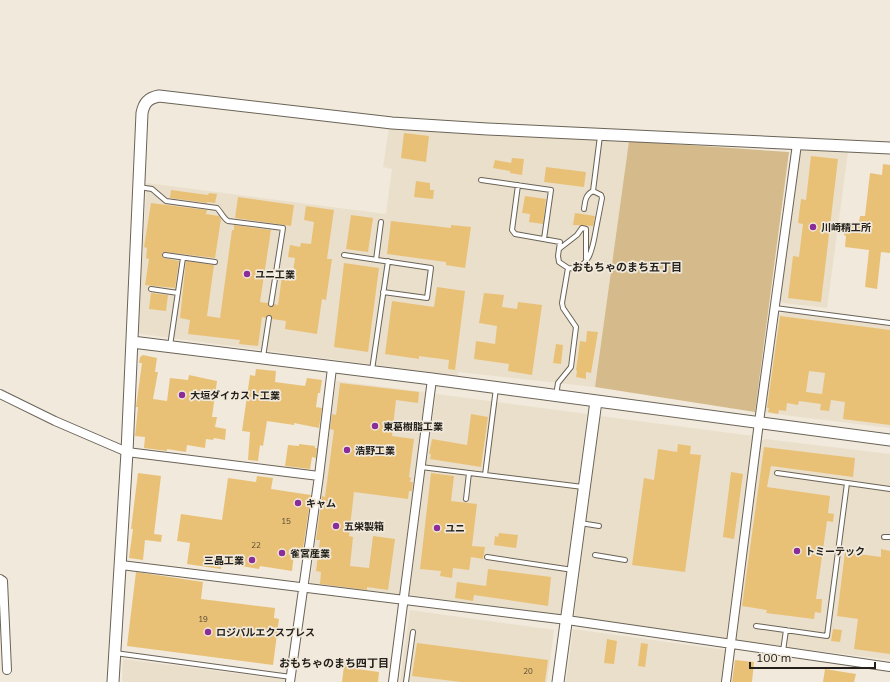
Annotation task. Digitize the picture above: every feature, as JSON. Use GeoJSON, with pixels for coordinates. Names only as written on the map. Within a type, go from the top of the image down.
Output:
{"type":"FeatureCollection","features":[{"type":"Feature","properties":{"kind":"street"},"geometry":{"type":"LineString","coordinates":[[113,682],[127,452],[143,106],[152,97],[158,96],[392,123],[890,148]]}},
{"type":"Feature","properties":{"kind":"street"},"geometry":{"type":"LineString","coordinates":[[726,682],[759,422],[797,144]]}},
{"type":"Feature","properties":{"kind":"street"},"geometry":{"type":"LineString","coordinates":[[132,342],[332,368],[432,379],[890,440]]}},
{"type":"Feature","properties":{"kind":"street"},"geometry":{"type":"LineString","coordinates":[[291,680],[332,368]]}},
{"type":"Feature","properties":{"kind":"street"},"geometry":{"type":"LineString","coordinates":[[393,682],[432,379]]}},
{"type":"Feature","properties":{"kind":"street"},"geometry":{"type":"LineString","coordinates":[[0,394],[55,421],[127,452],[319,476]]}},
{"type":"Feature","properties":{"kind":"street"},"geometry":{"type":"LineString","coordinates":[[558,682],[596,401]]}},
{"type":"Feature","properties":{"kind":"street"},"geometry":{"type":"LineString","coordinates":[[121,565],[567,620],[890,667]]}},
{"type":"Feature","properties":{"kind":"street"},"geometry":{"type":"LineString","coordinates":[[0,579],[3,581],[7,670]]}},
{"type":"Feature","properties":{"kind":"lane"},"geometry":{"type":"LineString","coordinates":[[584,209],[586,196],[593,191],[601,134]]}},
{"type":"Feature","properties":{"kind":"lane"},"geometry":{"type":"LineString","coordinates":[[481,180],[551,190],[544,239]]}},
{"type":"Feature","properties":{"kind":"lane"},"geometry":{"type":"LineString","coordinates":[[518,185],[512,230],[513,233],[560,242],[558,256],[560,262],[572,269],[581,266],[592,251],[602,198],[593,191]]}},
{"type":"Feature","properties":{"kind":"lane"},"geometry":{"type":"LineString","coordinates":[[139,187],[152,189],[166,201],[217,208],[228,221],[283,228],[271,304]]}},
{"type":"Feature","properties":{"kind":"lane"},"geometry":{"type":"LineString","coordinates":[[376,260],[381,222]]}},
{"type":"Feature","properties":{"kind":"lane"},"geometry":{"type":"LineString","coordinates":[[559,249],[577,235],[582,228],[586,229],[586,260]]}},
{"type":"Feature","properties":{"kind":"lane"},"geometry":{"type":"LineString","coordinates":[[164,255],[215,262]]}},
{"type":"Feature","properties":{"kind":"lane"},"geometry":{"type":"LineString","coordinates":[[344,255],[431,268],[427,298],[383,292]]}},
{"type":"Feature","properties":{"kind":"lane"},"geometry":{"type":"LineString","coordinates":[[170,347],[183,258]]}},
{"type":"Feature","properties":{"kind":"lane"},"geometry":{"type":"LineString","coordinates":[[372,372],[388,261]]}},
{"type":"Feature","properties":{"kind":"lane"},"geometry":{"type":"LineString","coordinates":[[556,396],[558,383],[571,368],[576,327],[563,308],[562,303],[568,268]]}},
{"type":"Feature","properties":{"kind":"lane"},"geometry":{"type":"LineString","coordinates":[[151,289],[178,293]]}},
{"type":"Feature","properties":{"kind":"lane"},"geometry":{"type":"LineString","coordinates":[[775,308],[890,323]]}},
{"type":"Feature","properties":{"kind":"lane"},"geometry":{"type":"LineString","coordinates":[[263,359],[269,318]]}},
{"type":"Feature","properties":{"kind":"lane"},"geometry":{"type":"LineString","coordinates":[[485,475],[496,388]]}},
{"type":"Feature","properties":{"kind":"lane"},"geometry":{"type":"LineString","coordinates":[[420,467],[584,487]]}},
{"type":"Feature","properties":{"kind":"lane"},"geometry":{"type":"LineString","coordinates":[[466,499],[469,473]]}},
{"type":"Feature","properties":{"kind":"lane"},"geometry":{"type":"LineString","coordinates":[[777,473],[890,489]]}},
{"type":"Feature","properties":{"kind":"lane"},"geometry":{"type":"LineString","coordinates":[[756,626],[826,636],[847,483]]}},
{"type":"Feature","properties":{"kind":"lane"},"geometry":{"type":"LineString","coordinates":[[579,523],[600,526]]}},
{"type":"Feature","properties":{"kind":"lane"},"geometry":{"type":"LineString","coordinates":[[884,537],[890,537]]}},
{"type":"Feature","properties":{"kind":"lane"},"geometry":{"type":"LineString","coordinates":[[595,556],[625,560]]}},
{"type":"Feature","properties":{"kind":"lane"},"geometry":{"type":"LineString","coordinates":[[487,557],[573,570]]}},
{"type":"Feature","properties":{"kind":"lane"},"geometry":{"type":"LineString","coordinates":[[783,651],[786,630]]}},
{"type":"Feature","properties":{"kind":"lane"},"geometry":{"type":"LineString","coordinates":[[406,682],[413,632]]}},
{"type":"Feature","properties":{"kind":"lane"},"geometry":{"type":"LineString","coordinates":[[115,653],[291,680]]}},
{"type":"Feature","properties":{"kind":"shaded area"},"geometry":{"type":"Polygon","coordinates":[[[389,128],[491,136],[629,141],[595,387],[458,372],[458,376],[141,334],[137,332],[147,183],[386,214],[392,169],[383,167],[389,128]]]}},
{"type":"Feature","properties":{"kind":"shaded area"},"geometry":{"type":"Polygon","coordinates":[[[629,141],[789,152],[755,412],[595,387],[629,141]]]}},
{"type":"Feature","properties":{"kind":"shaded area","name":"川崎精工所"},"geometry":{"type":"Polygon","coordinates":[[[800,149],[848,152],[827,308],[783,303],[780,300],[800,149]]]}},
{"type":"Feature","properties":{"kind":"shaded area"},"geometry":{"type":"Polygon","coordinates":[[[785,311],[890,326],[890,428],[767,413],[765,411],[779,315],[785,311]]]}},
{"type":"Feature","properties":{"kind":"shaded area"},"geometry":{"type":"Polygon","coordinates":[[[336,381],[425,392],[399,596],[310,585],[336,381]]]}},
{"type":"Feature","properties":{"kind":"shaded area","name":"ユニ"},"geometry":{"type":"Polygon","coordinates":[[[436,394],[587,414],[561,615],[409,595],[436,394]]]}},
{"type":"Feature","properties":{"kind":"shaded area"},"geometry":{"type":"Polygon","coordinates":[[[600,416],[753,436],[726,638],[574,618],[600,416]]]}},
{"type":"Feature","properties":{"kind":"shaded area","name":"トミーテック"},"geometry":{"type":"Polygon","coordinates":[[[765,439],[890,454],[890,660],[736,640],[761,441],[765,439]]]}},
{"type":"Feature","properties":{"kind":"shaded area"},"geometry":{"type":"Polygon","coordinates":[[[410,610],[554,630],[547,682],[400,682],[410,610]]]}},
{"type":"Feature","properties":{"kind":"shaded area"},"geometry":{"type":"Polygon","coordinates":[[[573,629],[725,650],[721,682],[566,682],[573,629]]]}},
{"type":"Feature","properties":{"kind":"shaded area"},"geometry":{"type":"Polygon","coordinates":[[[123,659],[288,680],[288,682],[122,682],[123,659]]]}},
{"type":"Feature","properties":{"kind":"building"},"geometry":{"type":"Polygon","coordinates":[[[404,133],[429,136],[426,162],[401,158],[404,133]]]}},
{"type":"Feature","properties":{"kind":"building"},"geometry":{"type":"Polygon","coordinates":[[[811,156],[838,159],[821,302],[788,298],[793,256],[799,257],[803,224],[798,223],[801,199],[806,200],[811,156]]]}},
{"type":"Feature","properties":{"kind":"building"},"geometry":{"type":"Polygon","coordinates":[[[512,158],[524,159],[522,175],[493,168],[495,160],[511,163],[512,158]]]}},
{"type":"Feature","properties":{"kind":"building"},"geometry":{"type":"Polygon","coordinates":[[[883,164],[890,165],[890,253],[881,252],[877,289],[865,287],[869,250],[845,247],[846,236],[844,235],[845,222],[859,223],[860,216],[865,216],[870,173],[882,175],[883,164]]]}},
{"type":"Feature","properties":{"kind":"building"},"geometry":{"type":"Polygon","coordinates":[[[546,167],[586,172],[584,187],[544,182],[546,167]]]}},
{"type":"Feature","properties":{"kind":"building"},"geometry":{"type":"Polygon","coordinates":[[[416,181],[430,183],[430,190],[434,190],[433,199],[414,197],[416,181]]]}},
{"type":"Feature","properties":{"kind":"building"},"geometry":{"type":"Polygon","coordinates":[[[171,190],[208,195],[209,193],[217,194],[215,203],[207,203],[170,198],[171,190]]]}},
{"type":"Feature","properties":{"kind":"building"},"geometry":{"type":"Polygon","coordinates":[[[525,196],[546,199],[543,224],[529,222],[530,214],[522,213],[525,196]]]}},
{"type":"Feature","properties":{"kind":"building"},"geometry":{"type":"Polygon","coordinates":[[[238,197],[294,205],[291,226],[235,218],[238,197]]]}},
{"type":"Feature","properties":{"kind":"building"},"geometry":{"type":"Polygon","coordinates":[[[151,203],[207,210],[206,214],[219,216],[221,219],[215,258],[165,252],[162,253],[163,258],[179,261],[175,288],[145,285],[149,259],[146,258],[147,248],[144,247],[151,203]]]}},
{"type":"Feature","properties":{"kind":"building"},"geometry":{"type":"Polygon","coordinates":[[[306,206],[334,210],[327,259],[332,259],[326,300],[322,299],[317,334],[285,329],[286,321],[272,319],[269,315],[266,318],[262,317],[258,346],[239,344],[240,340],[188,334],[190,320],[180,318],[186,261],[214,265],[207,316],[220,318],[232,230],[234,230],[234,225],[271,230],[260,302],[268,303],[271,307],[274,304],[278,305],[282,276],[292,278],[295,258],[288,257],[290,245],[300,247],[301,243],[311,244],[314,222],[304,220],[306,206]]]}},
{"type":"Feature","properties":{"kind":"building"},"geometry":{"type":"Polygon","coordinates":[[[575,213],[595,216],[593,226],[573,225],[575,213]]]}},
{"type":"Feature","properties":{"kind":"building"},"geometry":{"type":"Polygon","coordinates":[[[351,215],[373,218],[368,252],[346,249],[351,215]]]}},
{"type":"Feature","properties":{"kind":"building"},"geometry":{"type":"Polygon","coordinates":[[[391,221],[451,228],[451,225],[471,227],[465,268],[446,265],[446,262],[387,254],[391,221]]]}},
{"type":"Feature","properties":{"kind":"building"},"geometry":{"type":"Polygon","coordinates":[[[344,263],[379,268],[368,352],[334,347],[344,263]]]}},
{"type":"Feature","properties":{"kind":"building"},"geometry":{"type":"Polygon","coordinates":[[[437,287],[465,291],[455,370],[448,369],[449,360],[419,356],[419,359],[385,354],[392,301],[434,307],[437,287]]]}},
{"type":"Feature","properties":{"kind":"building"},"geometry":{"type":"Polygon","coordinates":[[[151,293],[168,295],[166,311],[149,309],[151,293]]]}},
{"type":"Feature","properties":{"kind":"building"},"geometry":{"type":"Polygon","coordinates":[[[484,293],[504,295],[502,307],[517,309],[518,302],[542,305],[532,375],[508,371],[509,364],[474,359],[476,341],[495,344],[497,326],[479,323],[484,293]]]}},
{"type":"Feature","properties":{"kind":"building"},"geometry":{"type":"Polygon","coordinates":[[[780,316],[890,330],[890,425],[843,419],[845,402],[831,400],[829,411],[820,410],[821,404],[799,401],[798,405],[787,403],[786,411],[779,410],[778,414],[768,412],[769,408],[767,408],[780,316]],[[809,371],[806,392],[822,394],[825,373],[809,371]]]}},
{"type":"Feature","properties":{"kind":"building"},"geometry":{"type":"Polygon","coordinates":[[[587,331],[598,332],[591,373],[586,372],[586,379],[576,377],[576,370],[580,341],[586,342],[587,331]]]}},
{"type":"Feature","properties":{"kind":"building"},"geometry":{"type":"Polygon","coordinates":[[[556,344],[563,345],[561,364],[553,363],[556,344]]]}},
{"type":"Feature","properties":{"kind":"building"},"geometry":{"type":"Polygon","coordinates":[[[143,355],[157,358],[155,372],[158,372],[153,399],[167,401],[170,378],[188,380],[189,375],[217,381],[212,417],[217,417],[215,427],[226,429],[225,440],[214,438],[213,440],[206,439],[205,448],[187,445],[186,452],[144,448],[145,437],[135,436],[138,407],[136,407],[142,363],[139,363],[140,357],[143,355]]]}},
{"type":"Feature","properties":{"kind":"building"},"geometry":{"type":"Polygon","coordinates":[[[256,369],[276,371],[275,382],[305,386],[307,378],[322,380],[316,407],[322,408],[319,428],[294,423],[294,425],[267,421],[263,446],[260,445],[258,461],[248,460],[250,432],[242,431],[250,375],[255,376],[256,369]]]}},
{"type":"Feature","properties":{"kind":"building"},"geometry":{"type":"Polygon","coordinates":[[[340,383],[419,392],[418,403],[396,400],[392,436],[414,439],[409,477],[411,478],[410,482],[413,482],[412,491],[409,491],[408,499],[354,492],[349,536],[353,537],[350,566],[369,568],[373,536],[395,539],[388,590],[367,587],[367,590],[320,584],[321,572],[316,571],[320,540],[316,540],[322,496],[325,497],[334,430],[330,429],[332,414],[336,415],[340,383]]]}},
{"type":"Feature","properties":{"kind":"building"},"geometry":{"type":"Polygon","coordinates":[[[471,414],[488,417],[481,467],[430,459],[431,454],[429,454],[432,439],[467,445],[471,414]]]}},
{"type":"Feature","properties":{"kind":"building"},"geometry":{"type":"Polygon","coordinates":[[[299,444],[315,446],[315,448],[317,448],[316,458],[312,457],[310,469],[285,466],[288,445],[299,446],[299,444]]]}},
{"type":"Feature","properties":{"kind":"building"},"geometry":{"type":"Polygon","coordinates":[[[678,444],[691,446],[690,454],[701,455],[685,572],[632,565],[644,478],[654,480],[658,449],[677,452],[678,444]]]}},
{"type":"Feature","properties":{"kind":"building"},"geometry":{"type":"Polygon","coordinates":[[[764,447],[855,458],[853,477],[771,466],[767,487],[830,496],[828,513],[834,514],[833,522],[827,521],[816,599],[822,599],[821,613],[815,612],[814,619],[766,613],[767,610],[742,606],[764,447]]]}},
{"type":"Feature","properties":{"kind":"building"},"geometry":{"type":"Polygon","coordinates":[[[731,472],[743,474],[734,539],[723,537],[731,472]]]}},
{"type":"Feature","properties":{"kind":"building"},"geometry":{"type":"Polygon","coordinates":[[[138,473],[161,476],[154,534],[162,535],[161,542],[145,540],[143,560],[129,558],[138,473]]]}},
{"type":"Feature","properties":{"kind":"building"},"geometry":{"type":"Polygon","coordinates":[[[431,473],[454,476],[451,501],[477,504],[472,546],[485,547],[483,559],[471,557],[469,570],[453,568],[452,578],[440,576],[441,571],[420,569],[431,473]]]}},
{"type":"Feature","properties":{"kind":"building"},"geometry":{"type":"Polygon","coordinates":[[[257,476],[273,478],[271,489],[311,495],[302,555],[294,554],[292,571],[260,566],[259,569],[241,566],[242,564],[222,561],[221,569],[187,564],[190,543],[177,541],[181,514],[222,520],[228,478],[256,482],[257,476]]]}},
{"type":"Feature","properties":{"kind":"building"},"geometry":{"type":"Polygon","coordinates":[[[499,533],[518,535],[516,548],[494,545],[495,536],[498,537],[499,533]]]}},
{"type":"Feature","properties":{"kind":"building"},"geometry":{"type":"Polygon","coordinates":[[[881,549],[890,551],[890,654],[854,649],[858,619],[837,616],[845,552],[881,557],[881,549]]]}},
{"type":"Feature","properties":{"kind":"building"},"geometry":{"type":"Polygon","coordinates":[[[488,569],[551,577],[548,606],[474,595],[473,601],[455,598],[457,582],[486,586],[488,569]]]}},
{"type":"Feature","properties":{"kind":"building"},"geometry":{"type":"Polygon","coordinates":[[[136,572],[203,582],[201,599],[275,608],[274,618],[279,619],[273,665],[127,646],[136,572]]]}},
{"type":"Feature","properties":{"kind":"building"},"geometry":{"type":"Polygon","coordinates":[[[833,629],[842,630],[840,642],[831,641],[833,629]]]}},
{"type":"Feature","properties":{"kind":"building"},"geometry":{"type":"Polygon","coordinates":[[[607,639],[617,641],[614,664],[604,663],[607,639]]]}},
{"type":"Feature","properties":{"kind":"building"},"geometry":{"type":"Polygon","coordinates":[[[417,643],[548,660],[545,682],[461,682],[412,676],[417,643]]]}},
{"type":"Feature","properties":{"kind":"building"},"geometry":{"type":"Polygon","coordinates":[[[641,643],[648,644],[645,667],[638,666],[641,643]]]}},
{"type":"Feature","properties":{"kind":"building"},"geometry":{"type":"Polygon","coordinates":[[[345,658],[358,659],[357,669],[379,672],[378,682],[342,682],[345,658]]]}},
{"type":"Feature","properties":{"kind":"building"},"geometry":{"type":"Polygon","coordinates":[[[735,660],[754,662],[752,682],[732,682],[735,660]]]}},
{"type":"Feature","properties":{"kind":"building"},"geometry":{"type":"Polygon","coordinates":[[[825,669],[856,674],[854,682],[823,682],[825,669]]]}},
{"type":"Feature","properties":{"kind":"place","name":"川崎精工所"},"geometry":{"type":"Point","coordinates":[813,227]}},
{"type":"Feature","properties":{"kind":"place","name":"ユニ工業"},"geometry":{"type":"Point","coordinates":[247,274]}},
{"type":"Feature","properties":{"kind":"place","name":"大垣ダイカスト工業"},"geometry":{"type":"Point","coordinates":[182,395]}},
{"type":"Feature","properties":{"kind":"place","name":"東葛樹脂工業"},"geometry":{"type":"Point","coordinates":[375,426]}},
{"type":"Feature","properties":{"kind":"place","name":"浩野工業"},"geometry":{"type":"Point","coordinates":[347,450]}},
{"type":"Feature","properties":{"kind":"place","name":"キャム"},"geometry":{"type":"Point","coordinates":[298,503]}},
{"type":"Feature","properties":{"kind":"place","name":"五栄製箱"},"geometry":{"type":"Point","coordinates":[336,526]}},
{"type":"Feature","properties":{"kind":"place","name":"ユニ"},"geometry":{"type":"Point","coordinates":[437,528]}},
{"type":"Feature","properties":{"kind":"place","name":"トミーテック"},"geometry":{"type":"Point","coordinates":[797,551]}},
{"type":"Feature","properties":{"kind":"place","name":"雀宮産業"},"geometry":{"type":"Point","coordinates":[282,553]}},
{"type":"Feature","properties":{"kind":"place","name":"三晶工業"},"geometry":{"type":"Point","coordinates":[252,560]}},
{"type":"Feature","properties":{"kind":"place","name":"ロジパルエクスプレス"},"geometry":{"type":"Point","coordinates":[208,632]}},
{"type":"Feature","properties":{"kind":"district","name":"おもちゃのまち五丁目"},"geometry":{"type":"Point","coordinates":[627,267]}},
{"type":"Feature","properties":{"kind":"district","name":"おもちゃのまち四丁目"},"geometry":{"type":"Point","coordinates":[334,663]}}]}
